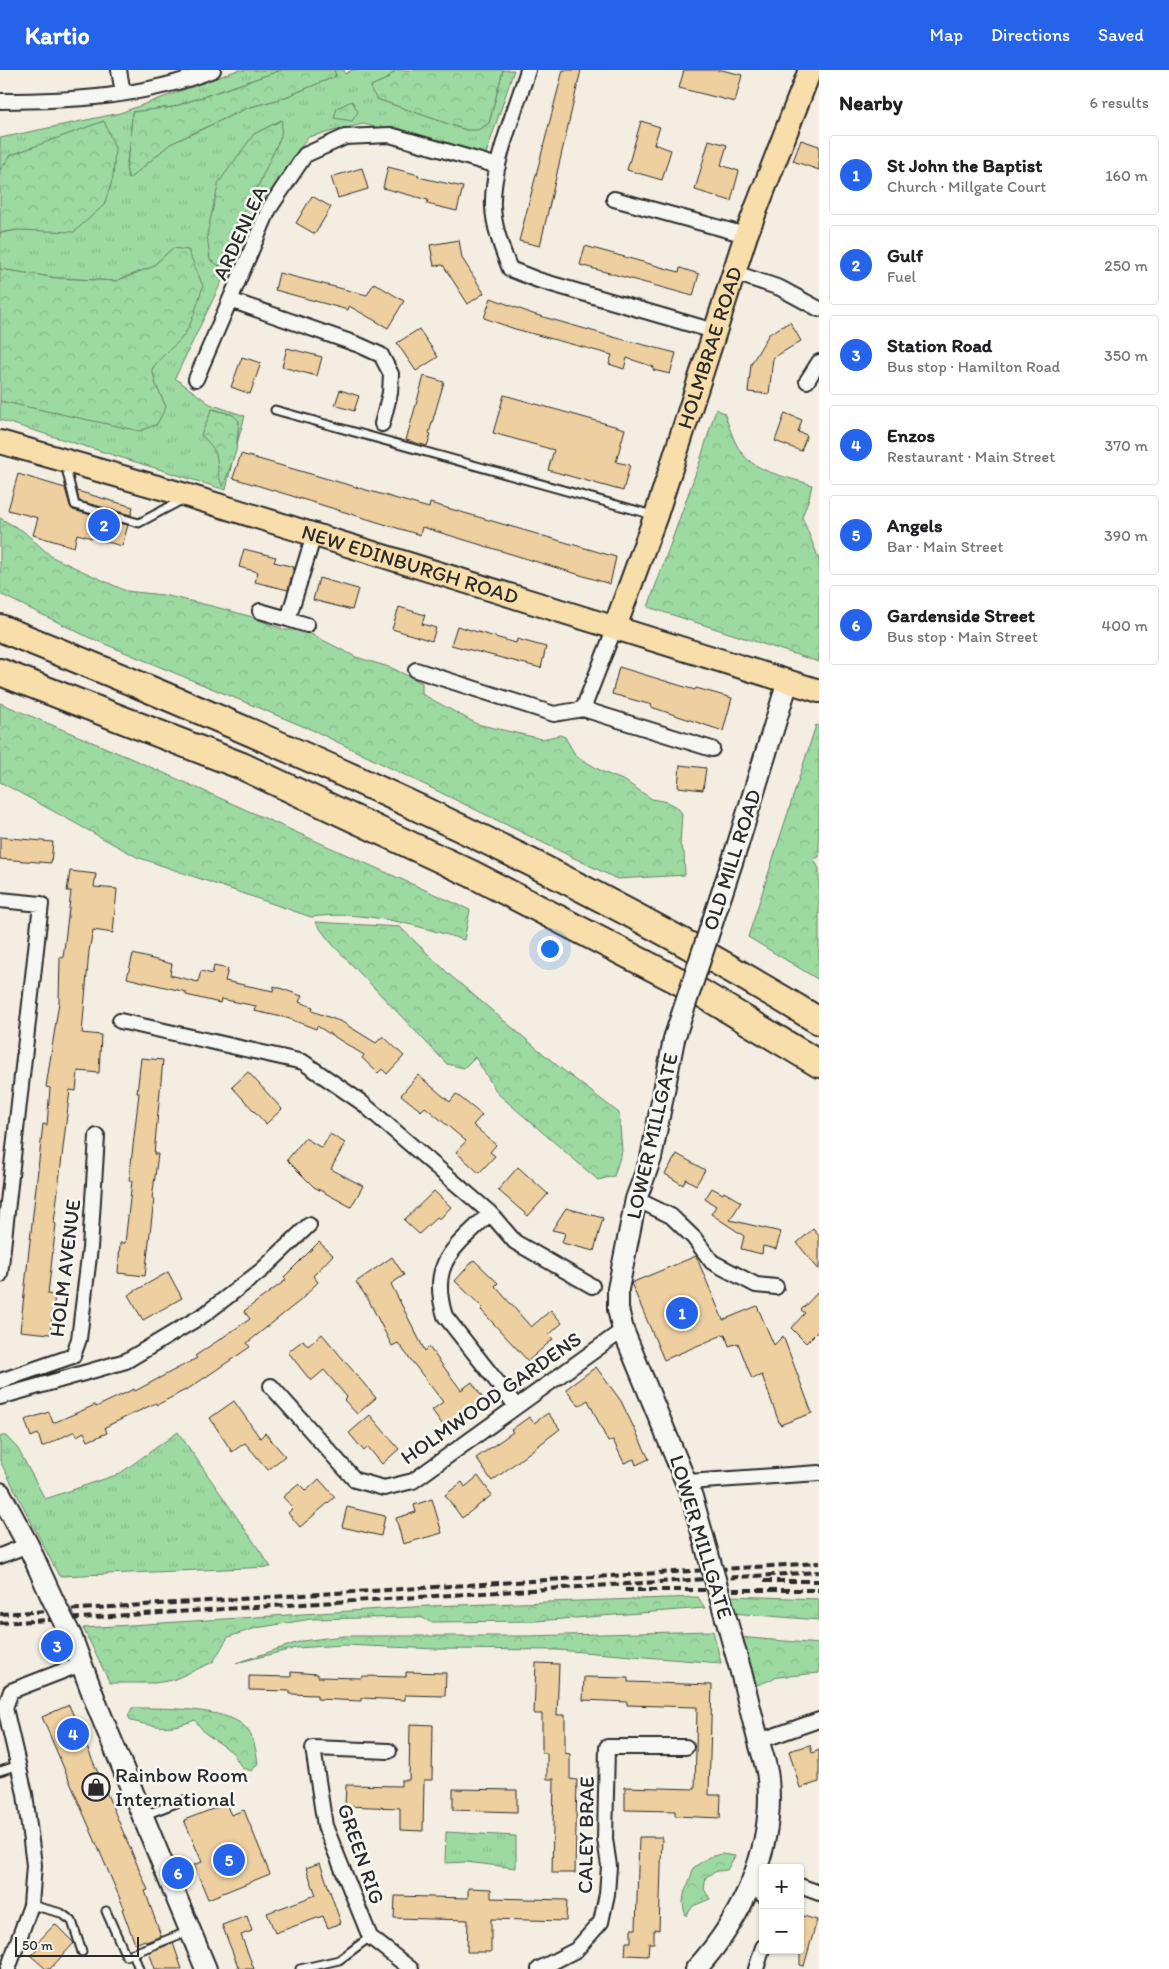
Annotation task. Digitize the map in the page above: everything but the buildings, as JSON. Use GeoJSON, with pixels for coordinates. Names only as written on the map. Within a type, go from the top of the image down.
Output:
{"type":"FeatureCollection","features":[{"type":"Feature","properties":{"kind":"highway"},"geometry":{"type":"LineString","coordinates":[[0,628],[261,735],[480,837],[726,965],[819,1021]]}},
{"type":"Feature","properties":{"kind":"highway"},"geometry":{"type":"LineString","coordinates":[[0,672],[242,766],[472,874],[696,990],[819,1064]]}},
{"type":"Feature","properties":{"kind":"main road","name":"HOLMBRAE ROAD"},"geometry":{"type":"LineString","coordinates":[[615,627],[656,515],[746,235],[810,70]]}},
{"type":"Feature","properties":{"kind":"main road","name":"NEW EDINBURGH ROAD"},"geometry":{"type":"LineString","coordinates":[[0,442],[63,458],[189,496],[819,691]]}},
{"type":"Feature","properties":{"kind":"street"},"geometry":{"type":"LineString","coordinates":[[118,70],[123,93]]}},
{"type":"Feature","properties":{"kind":"street"},"geometry":{"type":"LineString","coordinates":[[0,101],[75,100],[188,80],[213,70]]}},
{"type":"Feature","properties":{"kind":"street"},"geometry":{"type":"LineString","coordinates":[[528,70],[498,166],[493,206],[501,248],[510,269],[538,280],[714,331]]}},
{"type":"Feature","properties":{"kind":"street","name":"ARDENLEA"},"geometry":{"type":"LineString","coordinates":[[196,379],[269,209],[305,155],[346,137],[390,135],[498,166]]}},
{"type":"Feature","properties":{"kind":"street"},"geometry":{"type":"LineString","coordinates":[[614,199],[746,235]]}},
{"type":"Feature","properties":{"kind":"street"},"geometry":{"type":"LineString","coordinates":[[735,273],[780,288],[819,309]]}},
{"type":"Feature","properties":{"kind":"street"},"geometry":{"type":"LineString","coordinates":[[230,300],[359,345],[382,355],[392,374],[390,393],[382,424]]}},
{"type":"Feature","properties":{"kind":"street"},"geometry":{"type":"LineString","coordinates":[[807,381],[819,362]]}},
{"type":"Feature","properties":{"kind":"street"},"geometry":{"type":"LineString","coordinates":[[288,619],[314,535]]}},
{"type":"Feature","properties":{"kind":"street"},"geometry":{"type":"LineString","coordinates":[[260,611],[307,625]]}},
{"type":"Feature","properties":{"kind":"street"},"geometry":{"type":"LineString","coordinates":[[583,709],[615,627]]}},
{"type":"Feature","properties":{"kind":"street"},"geometry":{"type":"LineString","coordinates":[[416,670],[554,714],[583,709],[712,749]]}},
{"type":"Feature","properties":{"kind":"street","name":"OLD MILL ROAD"},"geometry":{"type":"LineString","coordinates":[[674,1038],[738,844],[788,681]]}},
{"type":"Feature","properties":{"kind":"street"},"geometry":{"type":"LineString","coordinates":[[0,900],[41,904],[4,1187],[0,1275]]}},
{"type":"Feature","properties":{"kind":"street"},"geometry":{"type":"LineString","coordinates":[[120,1021],[303,1062],[361,1102],[490,1213],[515,1242],[592,1286]]}},
{"type":"Feature","properties":{"kind":"street","name":"LOWER MILLGATE"},"geometry":{"type":"LineString","coordinates":[[674,1038],[651,1158],[636,1199],[618,1290],[618,1309],[623,1330],[690,1490],[768,1776],[770,1800],[758,1881],[716,1948],[696,1969]]}},
{"type":"Feature","properties":{"kind":"street","name":"HOLM AVENUE"},"geometry":{"type":"LineString","coordinates":[[0,1381],[74,1356],[79,1339],[90,1248],[97,1136]]}},
{"type":"Feature","properties":{"kind":"street"},"geometry":{"type":"LineString","coordinates":[[636,1199],[671,1216],[694,1238],[712,1262],[756,1284],[776,1287]]}},
{"type":"Feature","properties":{"kind":"street"},"geometry":{"type":"LineString","coordinates":[[490,1213],[449,1255],[442,1267],[439,1284],[441,1302],[445,1316],[516,1406]]}},
{"type":"Feature","properties":{"kind":"street"},"geometry":{"type":"LineString","coordinates":[[0,1397],[126,1361],[205,1314],[262,1270],[309,1225]]}},
{"type":"Feature","properties":{"kind":"street","name":"HOLMWOOD GARDENS"},"geometry":{"type":"LineString","coordinates":[[271,1386],[355,1480],[384,1488],[413,1480],[623,1330]]}},
{"type":"Feature","properties":{"kind":"street"},"geometry":{"type":"LineString","coordinates":[[690,1490],[819,1473]]}},
{"type":"Feature","properties":{"kind":"street"},"geometry":{"type":"LineString","coordinates":[[0,1493],[28,1545],[71,1636],[206,1969]]}},
{"type":"Feature","properties":{"kind":"street"},"geometry":{"type":"LineString","coordinates":[[0,1556],[28,1545]]}},
{"type":"Feature","properties":{"kind":"street"},"geometry":{"type":"LineString","coordinates":[[8,1969],[31,1905],[33,1856],[25,1794],[5,1708],[5,1688],[81,1664]]}},
{"type":"Feature","properties":{"kind":"street"},"geometry":{"type":"LineString","coordinates":[[758,1741],[819,1720]]}},
{"type":"Feature","properties":{"kind":"street","name":"CALEY BRAE"},"geometry":{"type":"LineString","coordinates":[[539,1969],[576,1950],[601,1922],[607,1894],[609,1866],[605,1839],[607,1747],[686,1747]]}},
{"type":"Feature","properties":{"kind":"street","name":"GREEN RIG"},"geometry":{"type":"LineString","coordinates":[[388,1751],[313,1748],[325,1826],[370,1937],[411,1969]]}},
{"type":"Feature","properties":{"kind":"street"},"geometry":{"type":"LineString","coordinates":[[804,1887],[819,1893]]}},
{"type":"Feature","properties":{"kind":"street"},"geometry":{"type":"LineString","coordinates":[[756,1969],[761,1954]]}},
{"type":"Feature","properties":{"kind":"lane"},"geometry":{"type":"LineString","coordinates":[[276,410],[656,515]]}},
{"type":"Feature","properties":{"kind":"lane"},"geometry":{"type":"LineString","coordinates":[[63,458],[76,505],[139,523],[189,496]]}},
{"type":"Feature","properties":{"kind":"lane"},"geometry":{"type":"LineString","coordinates":[[0,1771],[19,1766]]}},
{"type":"Feature","properties":{"kind":"lane"},"geometry":{"type":"LineString","coordinates":[[144,1816],[184,1800]]}},
{"type":"Feature","properties":{"kind":"lane"},"geometry":{"type":"LineString","coordinates":[[31,1905],[61,1913],[72,1921],[82,1952]]}},
{"type":"Feature","properties":{"kind":"lane"},"geometry":{"type":"LineString","coordinates":[[106,1911],[126,1956],[191,1930]]}},
{"type":"Feature","properties":{"kind":"lane"},"geometry":{"type":"LineString","coordinates":[[300,1969],[339,1960],[370,1937]]}},
{"type":"Feature","properties":{"kind":"lane"},"geometry":{"type":"LineString","coordinates":[[133,1953],[139,1969]]}},
{"type":"Feature","properties":{"kind":"green space"},"geometry":{"type":"Polygon","coordinates":[[[238,70],[282,70],[173,107],[132,112],[130,147],[126,167],[129,179],[170,144],[247,108],[283,98],[336,76],[334,70],[344,70],[345,74],[352,70],[396,70],[387,79],[371,86],[377,99],[466,130],[489,123],[503,70],[514,70],[486,154],[363,124],[308,137],[249,225],[175,378],[210,404],[245,416],[237,444],[239,421],[233,415],[213,409],[209,416],[207,428],[218,456],[223,487],[233,458],[226,490],[0,420],[0,401],[166,407],[156,385],[152,369],[160,357],[181,339],[173,248],[152,267],[116,281],[57,278],[0,269],[0,233],[17,230],[104,121],[65,136],[0,170],[0,138],[120,113],[238,70]],[[282,120],[254,134],[219,266],[239,218],[252,199],[282,120]]]}},
{"type":"Feature","properties":{"kind":"green space"},"geometry":{"type":"Polygon","coordinates":[[[282,70],[334,70],[336,76],[283,98],[247,108],[170,144],[129,179],[126,168],[130,147],[132,112],[173,107],[282,70]]]}},
{"type":"Feature","properties":{"kind":"green space"},"geometry":{"type":"Polygon","coordinates":[[[396,70],[503,70],[489,123],[478,130],[466,130],[377,99],[372,92],[371,86],[387,79],[396,70]]]}},
{"type":"Feature","properties":{"kind":"green space"},"geometry":{"type":"Polygon","coordinates":[[[352,101],[358,112],[352,121],[334,118],[337,108],[352,101]]]}},
{"type":"Feature","properties":{"kind":"green space"},"geometry":{"type":"Polygon","coordinates":[[[282,120],[281,136],[252,199],[239,218],[220,266],[210,260],[207,234],[219,182],[254,134],[282,120]]]}},
{"type":"Feature","properties":{"kind":"green space"},"geometry":{"type":"Polygon","coordinates":[[[104,121],[115,148],[113,178],[104,205],[74,232],[17,230],[0,233],[0,170],[11,155],[104,121]]]}},
{"type":"Feature","properties":{"kind":"green space"},"geometry":{"type":"Polygon","coordinates":[[[173,248],[188,250],[203,286],[191,321],[184,334],[152,369],[156,385],[166,407],[157,424],[140,431],[0,401],[0,269],[57,278],[116,281],[152,267],[173,248]]]}},
{"type":"Feature","properties":{"kind":"green space"},"geometry":{"type":"Polygon","coordinates":[[[212,409],[233,415],[239,421],[236,451],[223,487],[214,450],[201,435],[212,409]]]}},
{"type":"Feature","properties":{"kind":"green space"},"geometry":{"type":"Polygon","coordinates":[[[716,409],[724,413],[736,443],[747,459],[764,470],[812,485],[802,517],[819,559],[819,662],[648,607],[700,461],[716,409]]]}},
{"type":"Feature","properties":{"kind":"green space"},"geometry":{"type":"Polygon","coordinates":[[[0,518],[23,531],[52,557],[126,591],[163,595],[249,616],[285,630],[303,630],[356,657],[392,668],[422,683],[422,694],[477,724],[542,739],[560,735],[565,737],[576,756],[605,773],[625,781],[652,799],[667,802],[678,808],[682,814],[680,845],[684,853],[685,875],[617,879],[317,732],[88,637],[0,594],[0,518]]]}},
{"type":"Feature","properties":{"kind":"green space"},"geometry":{"type":"Polygon","coordinates":[[[0,703],[137,761],[470,910],[464,940],[407,924],[369,917],[331,915],[311,917],[137,857],[0,782],[0,703]]]}},
{"type":"Feature","properties":{"kind":"green space"},"geometry":{"type":"Polygon","coordinates":[[[816,725],[819,726],[819,857],[814,859],[819,869],[819,980],[748,937],[816,725]]]}},
{"type":"Feature","properties":{"kind":"green space"},"geometry":{"type":"Polygon","coordinates":[[[315,922],[400,927],[451,976],[559,1067],[619,1113],[622,1151],[614,1176],[598,1180],[498,1094],[475,1057],[464,1068],[447,1064],[332,944],[315,922]]]}},
{"type":"Feature","properties":{"kind":"green space"},"geometry":{"type":"Polygon","coordinates":[[[178,1432],[271,1567],[59,1576],[0,1461],[0,1436],[6,1436],[18,1449],[45,1499],[119,1474],[178,1432]]]}},
{"type":"Feature","properties":{"kind":"green space"},"geometry":{"type":"Polygon","coordinates":[[[730,1596],[819,1599],[819,1620],[732,1613],[730,1596]]]}},
{"type":"Feature","properties":{"kind":"green space"},"geometry":{"type":"Polygon","coordinates":[[[698,1597],[705,1608],[536,1621],[430,1622],[423,1618],[413,1617],[311,1619],[256,1628],[228,1637],[213,1662],[173,1680],[155,1683],[110,1683],[83,1628],[429,1606],[698,1597]]]}},
{"type":"Feature","properties":{"kind":"green space"},"geometry":{"type":"Polygon","coordinates":[[[713,1631],[721,1663],[557,1650],[438,1649],[343,1645],[296,1648],[236,1663],[302,1641],[343,1636],[527,1636],[713,1631]]]}},
{"type":"Feature","properties":{"kind":"green space"},"geometry":{"type":"Polygon","coordinates":[[[738,1637],[819,1644],[819,1673],[778,1677],[757,1685],[738,1637]]]}},
{"type":"Feature","properties":{"kind":"green space"},"geometry":{"type":"Polygon","coordinates":[[[132,1708],[192,1710],[208,1712],[236,1720],[251,1735],[258,1763],[252,1771],[242,1768],[232,1752],[205,1733],[195,1720],[171,1726],[148,1725],[131,1721],[128,1716],[132,1708]]]}},
{"type":"Feature","properties":{"kind":"green space"},"geometry":{"type":"Polygon","coordinates":[[[446,1832],[516,1836],[516,1868],[466,1862],[445,1863],[446,1832]]]}},
{"type":"Feature","properties":{"kind":"green space"},"geometry":{"type":"Polygon","coordinates":[[[722,1854],[735,1856],[727,1870],[717,1871],[706,1877],[704,1889],[710,1899],[693,1906],[686,1916],[683,1902],[693,1868],[709,1857],[722,1854]]]}},
{"type":"Feature","properties":{"kind":"railway"},"geometry":{"type":"LineString","coordinates":[[0,1614],[819,1563]]}},
{"type":"Feature","properties":{"kind":"railway"},"geometry":{"type":"LineString","coordinates":[[0,1623],[819,1572]]}},
{"type":"Feature","properties":{"kind":"railway"},"geometry":{"type":"LineString","coordinates":[[764,1581],[819,1581]]}},
{"type":"Feature","properties":{"kind":"railway"},"geometry":{"type":"LineString","coordinates":[[625,1590],[819,1590]]}},
{"type":"Feature","properties":{"kind":"place","name":"Gulf"},"geometry":{"type":"Point","coordinates":[104,525]}},
{"type":"Feature","properties":{"kind":"place","name":"St John the Baptist"},"geometry":{"type":"Point","coordinates":[682,1313]}},
{"type":"Feature","properties":{"kind":"place","name":"Station Road"},"geometry":{"type":"Point","coordinates":[57,1646]}},
{"type":"Feature","properties":{"kind":"place","name":"Enzos"},"geometry":{"type":"Point","coordinates":[73,1734]}},
{"type":"Feature","properties":{"kind":"place","name":"Rainbow Room International"},"geometry":{"type":"Point","coordinates":[96,1787]}},
{"type":"Feature","properties":{"kind":"place","name":"Angels"},"geometry":{"type":"Point","coordinates":[229,1860]}},
{"type":"Feature","properties":{"kind":"place","name":"Gardenside Street"},"geometry":{"type":"Point","coordinates":[178,1873]}}]}
